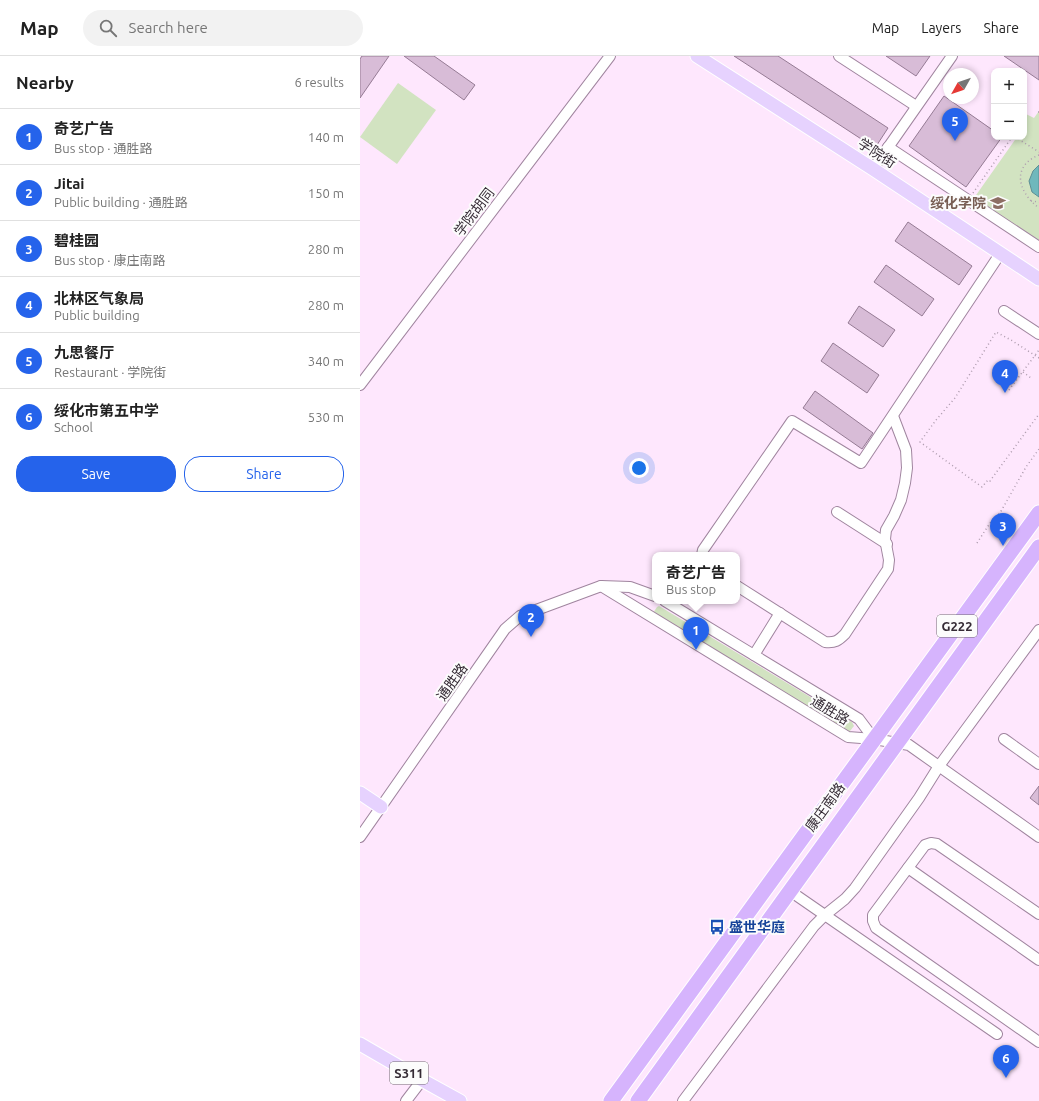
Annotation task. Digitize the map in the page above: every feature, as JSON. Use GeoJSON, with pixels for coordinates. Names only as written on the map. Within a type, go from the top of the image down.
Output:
{"type":"FeatureCollection","features":[{"type":"Feature","properties":{"kind":"highway","name":"康庄南路"},"geometry":{"type":"LineString","coordinates":[[611,1101],[1039,513]]}},
{"type":"Feature","properties":{"kind":"highway","name":"康庄南路"},"geometry":{"type":"LineString","coordinates":[[638,1101],[1039,547]]}},
{"type":"Feature","properties":{"kind":"main road","name":"学院街"},"geometry":{"type":"LineString","coordinates":[[697,56],[873,169],[1039,279]]}},
{"type":"Feature","properties":{"kind":"main road"},"geometry":{"type":"LineString","coordinates":[[360,793],[381,807]]}},
{"type":"Feature","properties":{"kind":"main road","name":"S311"},"geometry":{"type":"LineString","coordinates":[[360,1044],[460,1101]]}},
{"type":"Feature","properties":{"kind":"street","name":"学院胡同"},"geometry":{"type":"LineString","coordinates":[[360,385],[610,56]]}},
{"type":"Feature","properties":{"kind":"street"},"geometry":{"type":"LineString","coordinates":[[839,56],[916,106]]}},
{"type":"Feature","properties":{"kind":"street"},"geometry":{"type":"LineString","coordinates":[[873,169],[952,56]]}},
{"type":"Feature","properties":{"kind":"street"},"geometry":{"type":"LineString","coordinates":[[888,147],[1039,247]]}},
{"type":"Feature","properties":{"kind":"street"},"geometry":{"type":"LineString","coordinates":[[703,552],[792,421],[861,463],[1000,254]]}},
{"type":"Feature","properties":{"kind":"street"},"geometry":{"type":"LineString","coordinates":[[1004,311],[1039,334]]}},
{"type":"Feature","properties":{"kind":"street"},"geometry":{"type":"LineString","coordinates":[[740,588],[825,642],[832,643],[840,640],[888,569],[889,560],[885,539],[886,530],[901,500],[907,468],[906,450],[893,416]]}},
{"type":"Feature","properties":{"kind":"street"},"geometry":{"type":"LineString","coordinates":[[837,512],[886,544]]}},
{"type":"Feature","properties":{"kind":"street","name":"通胜路"},"geometry":{"type":"LineString","coordinates":[[601,586],[848,737],[874,739]]}},
{"type":"Feature","properties":{"kind":"street","name":"通胜路"},"geometry":{"type":"LineString","coordinates":[[360,837],[505,629],[512,622],[520,616],[601,586],[630,588],[652,595]]}},
{"type":"Feature","properties":{"kind":"street","name":"通胜路"},"geometry":{"type":"LineString","coordinates":[[670,604],[859,719],[874,739]]}},
{"type":"Feature","properties":{"kind":"street"},"geometry":{"type":"LineString","coordinates":[[754,655],[780,613]]}},
{"type":"Feature","properties":{"kind":"street"},"geometry":{"type":"LineString","coordinates":[[683,1101],[814,926],[845,899],[855,888],[919,798],[939,766],[1039,630]]}},
{"type":"Feature","properties":{"kind":"street"},"geometry":{"type":"LineString","coordinates":[[874,739],[909,745],[1039,837]]}},
{"type":"Feature","properties":{"kind":"street"},"geometry":{"type":"LineString","coordinates":[[1004,739],[1039,764]]}},
{"type":"Feature","properties":{"kind":"street"},"geometry":{"type":"LineString","coordinates":[[1039,914],[937,844],[931,842],[925,845],[873,915],[873,921],[876,928],[1039,1042]]}},
{"type":"Feature","properties":{"kind":"street"},"geometry":{"type":"LineString","coordinates":[[908,868],[1039,960]]}},
{"type":"Feature","properties":{"kind":"street"},"geometry":{"type":"LineString","coordinates":[[790,891],[998,1034]]}},
{"type":"Feature","properties":{"kind":"street"},"geometry":{"type":"LineString","coordinates":[[406,1101],[422,1080]]}},
{"type":"Feature","properties":{"kind":"path"},"geometry":{"type":"LineString","coordinates":[[968,199],[1010,140]]}},
{"type":"Feature","properties":{"kind":"path"},"geometry":{"type":"LineString","coordinates":[[1020,140],[1039,152]]}},
{"type":"Feature","properties":{"kind":"path"},"geometry":{"type":"LineString","coordinates":[[1039,155],[1028,160],[1020,173],[1027,196],[1039,208]]}},
{"type":"Feature","properties":{"kind":"path"},"geometry":{"type":"LineString","coordinates":[[1031,201],[1039,202]]}},
{"type":"Feature","properties":{"kind":"path"},"geometry":{"type":"LineString","coordinates":[[1039,358],[996,332],[955,398],[920,442],[982,487],[988,480],[990,481],[1039,414]]}},
{"type":"Feature","properties":{"kind":"path"},"geometry":{"type":"LineString","coordinates":[[1009,390],[1039,350]]}},
{"type":"Feature","properties":{"kind":"path"},"geometry":{"type":"LineString","coordinates":[[1023,372],[1031,378]]}},
{"type":"Feature","properties":{"kind":"path"},"geometry":{"type":"LineString","coordinates":[[977,543],[992,520],[1000,513],[1026,466],[1039,449]]}},
{"type":"Feature","properties":{"kind":"shaded area"},"geometry":{"type":"Polygon","coordinates":[[[398,83],[436,110],[397,164],[360,137],[398,83]]]}},
{"type":"Feature","properties":{"kind":"shaded area"},"geometry":{"type":"Polygon","coordinates":[[[1039,111],[1039,242],[974,198],[1015,140],[1027,140],[1027,114],[1034,118],[1039,111]]]}},
{"type":"Feature","properties":{"kind":"shaded area"},"geometry":{"type":"Polygon","coordinates":[[[1039,165],[1039,197],[1032,192],[1029,181],[1033,171],[1039,165]]]}},
{"type":"Feature","properties":{"kind":"shaded area"},"geometry":{"type":"Polygon","coordinates":[[[659,606],[852,722],[854,726],[850,731],[846,731],[653,613],[659,606]]]}},
{"type":"Feature","properties":{"kind":"building"},"geometry":{"type":"Polygon","coordinates":[[[362,56],[389,56],[360,98],[360,59],[362,56]]]}},
{"type":"Feature","properties":{"kind":"building"},"geometry":{"type":"Polygon","coordinates":[[[404,56],[434,56],[475,85],[464,100],[404,56]]]}},
{"type":"Feature","properties":{"kind":"building"},"geometry":{"type":"Polygon","coordinates":[[[734,56],[778,56],[888,128],[875,148],[734,56]]]}},
{"type":"Feature","properties":{"kind":"building"},"geometry":{"type":"Polygon","coordinates":[[[886,56],[930,56],[916,76],[886,56]]]}},
{"type":"Feature","properties":{"kind":"building"},"geometry":{"type":"Polygon","coordinates":[[[1004,56],[1039,56],[1039,80],[1027,72],[1027,68],[1022,68],[1004,56]]]}},
{"type":"Feature","properties":{"kind":"building"},"geometry":{"type":"Polygon","coordinates":[[[943,97],[943,104],[955,104],[991,129],[991,140],[1000,140],[966,187],[909,146],[943,97]]]}},
{"type":"Feature","properties":{"kind":"building"},"geometry":{"type":"Polygon","coordinates":[[[908,222],[972,266],[959,285],[895,241],[908,222]]]}},
{"type":"Feature","properties":{"kind":"building"},"geometry":{"type":"Polygon","coordinates":[[[886,265],[934,299],[922,316],[874,282],[886,265]]]}},
{"type":"Feature","properties":{"kind":"building"},"geometry":{"type":"Polygon","coordinates":[[[859,306],[895,330],[883,347],[848,323],[859,306]]]}},
{"type":"Feature","properties":{"kind":"building"},"geometry":{"type":"Polygon","coordinates":[[[833,343],[879,375],[867,393],[821,361],[833,343]]]}},
{"type":"Feature","properties":{"kind":"building"},"geometry":{"type":"Polygon","coordinates":[[[815,391],[873,433],[862,449],[803,408],[815,391]]]}},
{"type":"Feature","properties":{"kind":"building"},"geometry":{"type":"Polygon","coordinates":[[[1039,786],[1039,805],[1030,798],[1039,786]]]}},
{"type":"Feature","properties":{"kind":"place","name":"九思餐厅"},"geometry":{"type":"Point","coordinates":[955,141]}},
{"type":"Feature","properties":{"kind":"place","name":"绥化学院"},"geometry":{"type":"Point","coordinates":[998,203]}},
{"type":"Feature","properties":{"kind":"place","name":"北林区气象局"},"geometry":{"type":"Point","coordinates":[1005,393]}},
{"type":"Feature","properties":{"kind":"place","name":"碧桂园"},"geometry":{"type":"Point","coordinates":[1003,546]}},
{"type":"Feature","properties":{"kind":"place","name":"Jitai"},"geometry":{"type":"Point","coordinates":[531,637]}},
{"type":"Feature","properties":{"kind":"place","name":"奇艺广告"},"geometry":{"type":"Point","coordinates":[696,650]}},
{"type":"Feature","properties":{"kind":"place","name":"盛世华庭"},"geometry":{"type":"Point","coordinates":[717,927]}},
{"type":"Feature","properties":{"kind":"place","name":"绥化市第五中学"},"geometry":{"type":"Point","coordinates":[1006,1078]}}]}
